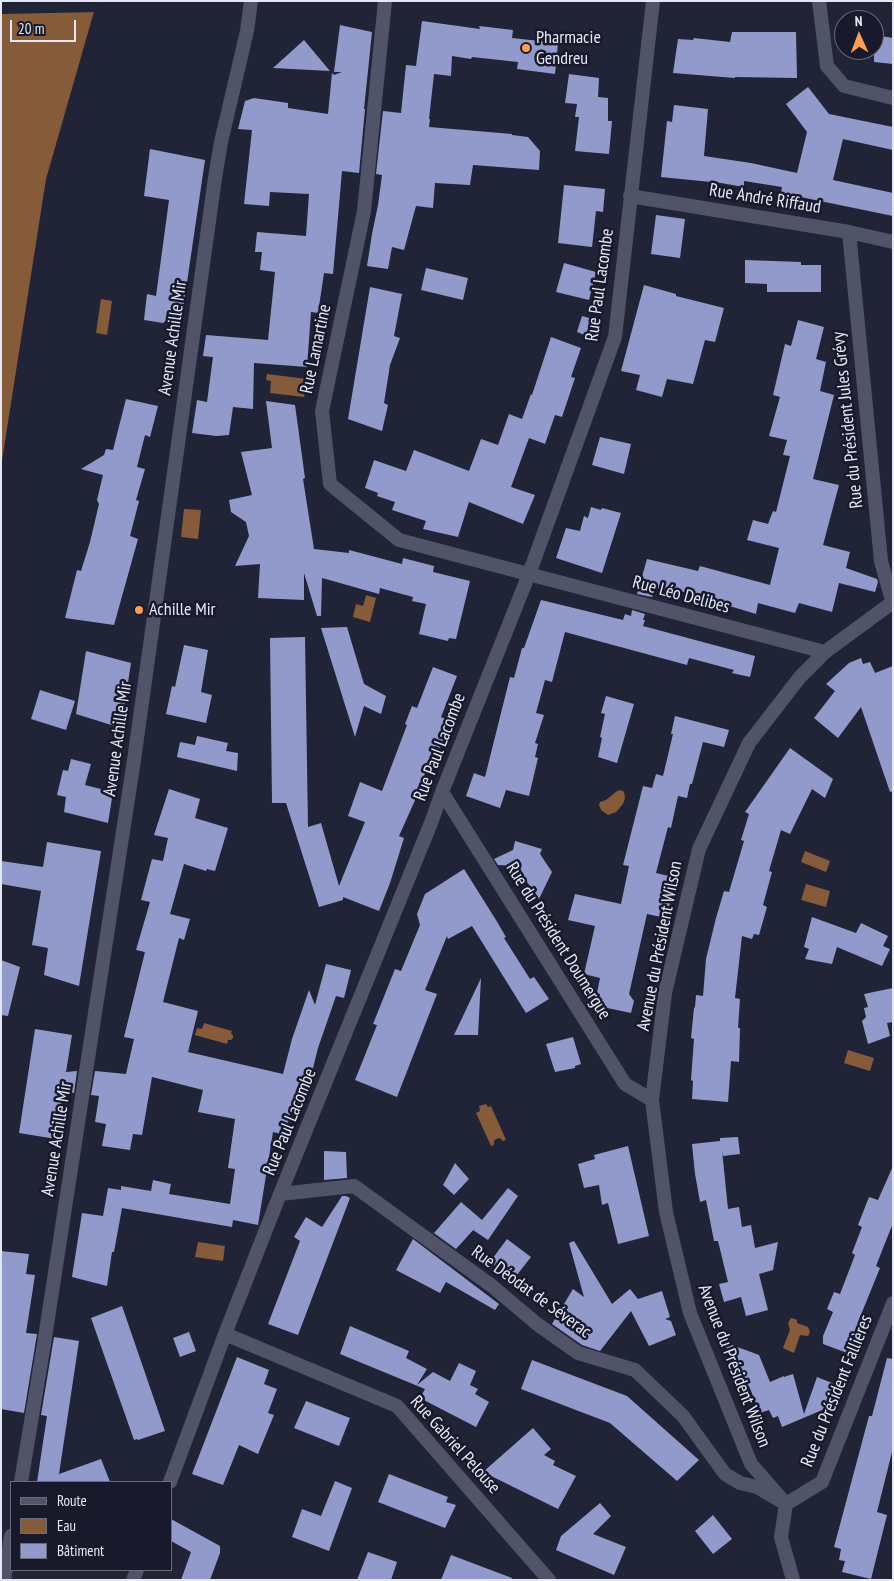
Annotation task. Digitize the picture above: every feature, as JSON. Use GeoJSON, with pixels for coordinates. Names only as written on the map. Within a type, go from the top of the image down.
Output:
{"type":"FeatureCollection","features":[{"type":"Feature","properties":{"kind":"street","name":"Avenue Achille Mir"},"geometry":{"type":"LineString","coordinates":[[20,1481],[44,1344],[134,760],[215,178],[221,142],[247,31],[251,1]]}},
{"type":"Feature","properties":{"kind":"street","name":"Rue Lamartine"},"geometry":{"type":"LineString","coordinates":[[385,1],[364,211],[322,411],[330,484],[399,540],[528,574]]}},
{"type":"Feature","properties":{"kind":"street","name":"Rue Paul Lacombe"},"geometry":{"type":"LineString","coordinates":[[170,1481],[280,1194],[431,822],[528,574],[615,338],[654,1]]}},
{"type":"Feature","properties":{"kind":"street"},"geometry":{"type":"LineString","coordinates":[[819,1],[827,66],[844,86],[893,98]]}},
{"type":"Feature","properties":{"kind":"street","name":"Rue André Riffaud"},"geometry":{"type":"LineString","coordinates":[[630,196],[849,232],[893,242]]}},
{"type":"Feature","properties":{"kind":"street","name":"Rue du Président Jules Grévy"},"geometry":{"type":"LineString","coordinates":[[849,232],[881,561],[893,602]]}},
{"type":"Feature","properties":{"kind":"street","name":"Rue Léo Delibes"},"geometry":{"type":"LineString","coordinates":[[528,574],[825,652]]}},
{"type":"Feature","properties":{"kind":"street","name":"Avenue du Président Wilson"},"geometry":{"type":"LineString","coordinates":[[786,1504],[751,1464],[690,1313],[666,1212],[652,1100],[666,993],[698,849],[749,744],[800,677],[825,652],[893,602]]}},
{"type":"Feature","properties":{"kind":"street","name":"Rue du Président Doumergue"},"geometry":{"type":"LineString","coordinates":[[442,792],[625,1084],[652,1100]]}},
{"type":"Feature","properties":{"kind":"street","name":"Rue Déodat de Séverac"},"geometry":{"type":"LineString","coordinates":[[280,1194],[354,1186],[492,1286],[537,1324],[578,1352],[635,1370],[684,1416],[725,1474],[740,1482],[758,1488],[786,1504]]}},
{"type":"Feature","properties":{"kind":"street","name":"Rue du Président Fallières"},"geometry":{"type":"LineString","coordinates":[[786,1504],[822,1482],[893,1303]]}},
{"type":"Feature","properties":{"kind":"street","name":"Rue Gabriel Pelouse"},"geometry":{"type":"LineString","coordinates":[[225,1334],[397,1406],[549,1580]]}},
{"type":"Feature","properties":{"kind":"street"},"geometry":{"type":"LineString","coordinates":[[786,1504],[781,1537],[793,1580]]}},
{"type":"Feature","properties":{"kind":"street"},"geometry":{"type":"LineString","coordinates":[[4,1580],[10,1542]]}},
{"type":"Feature","properties":{"kind":"water"},"geometry":{"type":"Polygon","coordinates":[[[1,1],[97,1],[46,179],[1,467],[1,1]]]}},
{"type":"Feature","properties":{"kind":"water"},"geometry":{"type":"Polygon","coordinates":[[[101,299],[112,301],[107,335],[96,333],[101,299]]]}},
{"type":"Feature","properties":{"kind":"water"},"geometry":{"type":"Polygon","coordinates":[[[267,374],[307,379],[304,397],[270,393],[271,381],[266,380],[267,374]]]}},
{"type":"Feature","properties":{"kind":"water"},"geometry":{"type":"Polygon","coordinates":[[[184,509],[201,510],[198,539],[181,537],[184,509]]]}},
{"type":"Feature","properties":{"kind":"water"},"geometry":{"type":"Polygon","coordinates":[[[366,595],[376,598],[370,622],[353,617],[356,604],[363,606],[366,595]]]}},
{"type":"Feature","properties":{"kind":"water"},"geometry":{"type":"Polygon","coordinates":[[[621,790],[624,792],[625,798],[623,804],[616,812],[608,815],[601,810],[600,802],[621,790]]]}},
{"type":"Feature","properties":{"kind":"water"},"geometry":{"type":"Polygon","coordinates":[[[805,851],[830,861],[826,872],[801,862],[805,851]]]}},
{"type":"Feature","properties":{"kind":"water"},"geometry":{"type":"Polygon","coordinates":[[[806,884],[830,891],[826,907],[801,900],[806,884]]]}},
{"type":"Feature","properties":{"kind":"water"},"geometry":{"type":"Polygon","coordinates":[[[204,1023],[232,1031],[233,1038],[228,1040],[227,1044],[195,1035],[197,1028],[202,1029],[204,1023]]]}},
{"type":"Feature","properties":{"kind":"water"},"geometry":{"type":"Polygon","coordinates":[[[848,1050],[874,1058],[870,1071],[844,1063],[848,1050]]]}},
{"type":"Feature","properties":{"kind":"water"},"geometry":{"type":"Polygon","coordinates":[[[486,1104],[488,1107],[491,1106],[506,1140],[496,1139],[494,1145],[491,1146],[476,1113],[480,1111],[479,1106],[486,1104]]]}},
{"type":"Feature","properties":{"kind":"water"},"geometry":{"type":"Polygon","coordinates":[[[198,1242],[225,1246],[223,1261],[195,1257],[198,1242]]]}},
{"type":"Feature","properties":{"kind":"water"},"geometry":{"type":"Polygon","coordinates":[[[791,1318],[797,1320],[797,1323],[808,1327],[810,1332],[808,1336],[800,1335],[794,1353],[783,1348],[790,1330],[788,1323],[791,1318]]]}},
{"type":"Feature","properties":{"kind":"pier"},"geometry":{"type":"Polygon","coordinates":[[[1,1],[100,1],[97,12],[1,14],[1,1]]]}},
{"type":"Feature","properties":{"kind":"building"},"geometry":{"type":"Polygon","coordinates":[[[422,21],[480,29],[479,26],[513,30],[512,38],[558,43],[555,74],[517,69],[518,62],[452,56],[451,76],[434,74],[429,127],[528,137],[540,151],[539,170],[473,165],[470,185],[435,183],[433,208],[416,206],[404,250],[392,247],[388,269],[367,266],[382,175],[376,174],[383,111],[401,113],[406,65],[416,66],[422,21]]]}},
{"type":"Feature","properties":{"kind":"building"},"geometry":{"type":"Polygon","coordinates":[[[340,25],[372,32],[359,173],[342,171],[333,274],[324,273],[318,313],[311,312],[307,367],[254,363],[253,409],[233,407],[229,435],[216,436],[192,433],[197,400],[207,402],[213,357],[203,356],[206,335],[268,340],[275,272],[260,270],[262,252],[255,252],[257,232],[306,236],[309,194],[270,192],[269,206],[244,204],[252,130],[238,129],[245,101],[254,98],[288,103],[288,108],[328,114],[332,73],[334,75],[342,72],[334,72],[340,25]]]}},
{"type":"Feature","properties":{"kind":"building"},"geometry":{"type":"Polygon","coordinates":[[[732,32],[796,32],[797,78],[735,78],[673,73],[678,39],[693,40],[694,38],[730,42],[732,32]]]}},
{"type":"Feature","properties":{"kind":"building"},"geometry":{"type":"Polygon","coordinates":[[[884,37],[893,38],[893,64],[874,62],[874,60],[884,60],[884,37]]]}},
{"type":"Feature","properties":{"kind":"building"},"geometry":{"type":"Polygon","coordinates":[[[304,40],[330,71],[273,68],[304,40]]]}},
{"type":"Feature","properties":{"kind":"building"},"geometry":{"type":"Polygon","coordinates":[[[569,74],[599,78],[598,97],[608,98],[608,121],[612,121],[609,154],[575,151],[579,117],[575,117],[577,104],[565,103],[569,74]]]}},
{"type":"Feature","properties":{"kind":"building"},"geometry":{"type":"Polygon","coordinates":[[[808,87],[829,114],[893,127],[893,150],[843,139],[833,180],[893,193],[893,216],[781,193],[782,187],[744,181],[744,187],[661,177],[667,121],[672,122],[674,105],[708,109],[704,156],[751,163],[797,173],[807,132],[786,104],[808,87]]]}},
{"type":"Feature","properties":{"kind":"building"},"geometry":{"type":"Polygon","coordinates":[[[150,149],[205,160],[181,323],[167,320],[163,323],[144,320],[147,294],[156,296],[169,200],[144,196],[150,149]]]}},
{"type":"Feature","properties":{"kind":"building"},"geometry":{"type":"Polygon","coordinates":[[[564,185],[605,189],[603,212],[596,211],[592,247],[558,243],[564,185]]]}},
{"type":"Feature","properties":{"kind":"building"},"geometry":{"type":"Polygon","coordinates":[[[656,215],[685,219],[680,258],[651,254],[656,215]]]}},
{"type":"Feature","properties":{"kind":"building"},"geometry":{"type":"Polygon","coordinates":[[[745,260],[801,262],[801,265],[821,265],[821,292],[767,292],[767,284],[745,283],[745,260]]]}},
{"type":"Feature","properties":{"kind":"building"},"geometry":{"type":"Polygon","coordinates":[[[564,263],[596,272],[589,300],[556,292],[564,263]]]}},
{"type":"Feature","properties":{"kind":"building"},"geometry":{"type":"Polygon","coordinates":[[[426,268],[468,278],[463,300],[421,290],[426,268]]]}},
{"type":"Feature","properties":{"kind":"building"},"geometry":{"type":"Polygon","coordinates":[[[644,285],[676,294],[676,296],[724,308],[715,342],[705,340],[693,384],[667,379],[662,397],[636,390],[640,375],[621,371],[644,285]]]}},
{"type":"Feature","properties":{"kind":"building"},"geometry":{"type":"Polygon","coordinates":[[[370,287],[402,294],[394,336],[400,338],[390,365],[384,403],[388,405],[382,431],[348,419],[370,287]]]}},
{"type":"Feature","properties":{"kind":"building"},"geometry":{"type":"Polygon","coordinates":[[[582,316],[600,321],[597,340],[577,332],[582,316]]]}},
{"type":"Feature","properties":{"kind":"building"},"geometry":{"type":"Polygon","coordinates":[[[798,320],[824,327],[816,359],[826,362],[820,391],[834,395],[813,479],[839,485],[823,545],[850,552],[846,568],[877,579],[875,592],[839,583],[832,612],[799,603],[795,613],[758,603],[756,614],[680,591],[679,594],[656,588],[652,597],[637,594],[647,559],[698,571],[700,566],[770,585],[779,548],[747,540],[753,520],[768,524],[773,511],[776,512],[790,456],[783,455],[787,440],[769,436],[780,397],[773,395],[785,344],[791,346],[798,320]]]}},
{"type":"Feature","properties":{"kind":"building"},"geometry":{"type":"Polygon","coordinates":[[[551,337],[581,348],[571,377],[575,378],[562,417],[555,415],[545,444],[529,438],[511,487],[535,495],[523,524],[469,502],[458,537],[423,529],[426,521],[392,510],[395,502],[377,496],[378,493],[365,488],[374,460],[406,471],[414,450],[469,471],[481,439],[498,445],[509,414],[522,419],[551,337]]]}},
{"type":"Feature","properties":{"kind":"building"},"geometry":{"type":"Polygon","coordinates":[[[126,399],[158,406],[150,437],[145,435],[137,467],[145,469],[136,500],[139,501],[130,536],[138,539],[114,625],[65,618],[77,570],[81,571],[90,542],[99,504],[97,500],[103,475],[81,469],[104,455],[106,449],[113,450],[126,399]]]}},
{"type":"Feature","properties":{"kind":"building"},"geometry":{"type":"Polygon","coordinates":[[[266,401],[295,405],[305,478],[303,479],[314,549],[349,553],[349,550],[402,564],[403,558],[434,566],[433,572],[470,581],[456,639],[449,638],[448,641],[419,634],[426,604],[412,601],[413,597],[380,588],[379,594],[322,578],[321,616],[317,616],[304,573],[304,600],[258,598],[260,564],[235,566],[249,536],[246,522],[231,512],[229,500],[252,495],[241,452],[272,448],[266,401]]]}},
{"type":"Feature","properties":{"kind":"building"},"geometry":{"type":"Polygon","coordinates":[[[600,437],[631,444],[624,474],[592,465],[600,437]]]}},
{"type":"Feature","properties":{"kind":"building"},"geometry":{"type":"Polygon","coordinates":[[[591,507],[621,513],[602,573],[556,558],[566,528],[580,531],[584,516],[588,518],[591,507]]]}},
{"type":"Feature","properties":{"kind":"building"},"geometry":{"type":"Polygon","coordinates":[[[541,600],[623,620],[625,614],[631,616],[632,610],[645,614],[643,626],[755,656],[750,677],[732,673],[734,670],[689,658],[687,665],[565,632],[552,682],[545,680],[536,713],[544,715],[535,743],[538,744],[535,757],[538,758],[529,796],[506,790],[500,808],[466,796],[474,773],[485,777],[510,677],[514,678],[522,648],[524,648],[541,600]]]}},
{"type":"Feature","properties":{"kind":"building"},"geometry":{"type":"Polygon","coordinates":[[[347,627],[364,684],[386,696],[381,714],[364,706],[355,737],[321,628],[347,627]]]}},
{"type":"Feature","properties":{"kind":"building"},"geometry":{"type":"Polygon","coordinates":[[[305,637],[308,827],[321,823],[339,886],[365,822],[348,816],[360,782],[382,791],[407,725],[405,724],[412,706],[417,708],[433,667],[457,676],[441,717],[450,721],[440,748],[435,746],[416,798],[399,836],[404,838],[379,911],[343,897],[343,900],[319,907],[286,803],[272,803],[270,638],[305,637]]]}},
{"type":"Feature","properties":{"kind":"building"},"geometry":{"type":"Polygon","coordinates":[[[184,645],[208,650],[201,692],[212,695],[206,723],[166,714],[172,686],[175,687],[184,645]]]}},
{"type":"Feature","properties":{"kind":"building"},"geometry":{"type":"Polygon","coordinates":[[[86,651],[131,663],[121,728],[76,714],[86,651]]]}},
{"type":"Feature","properties":{"kind":"building"},"geometry":{"type":"Polygon","coordinates":[[[861,658],[863,664],[870,662],[875,673],[893,666],[893,791],[890,792],[861,707],[838,738],[814,718],[835,691],[826,684],[849,663],[861,658]]]}},
{"type":"Feature","properties":{"kind":"building"},"geometry":{"type":"Polygon","coordinates":[[[40,690],[75,701],[66,730],[31,719],[40,690]]]}},
{"type":"Feature","properties":{"kind":"building"},"geometry":{"type":"Polygon","coordinates":[[[606,696],[634,704],[617,763],[598,757],[605,714],[601,713],[606,696]]]}},
{"type":"Feature","properties":{"kind":"building"},"geometry":{"type":"Polygon","coordinates":[[[675,716],[729,730],[724,747],[703,742],[687,798],[678,796],[671,828],[668,827],[656,873],[677,878],[666,918],[647,914],[629,994],[634,1001],[631,1013],[598,1006],[600,994],[597,993],[600,978],[584,974],[595,926],[568,920],[575,894],[621,904],[629,866],[623,865],[643,786],[652,788],[656,774],[663,776],[673,734],[671,734],[675,716]]]}},
{"type":"Feature","properties":{"kind":"building"},"geometry":{"type":"Polygon","coordinates":[[[197,736],[228,743],[226,751],[238,753],[237,771],[177,757],[180,742],[195,745],[197,736]]]}},
{"type":"Feature","properties":{"kind":"building"},"geometry":{"type":"Polygon","coordinates":[[[790,748],[833,779],[825,798],[812,789],[790,834],[781,830],[769,871],[772,872],[763,905],[767,907],[759,935],[754,934],[752,939],[742,936],[735,998],[740,999],[738,1028],[740,1028],[739,1062],[731,1061],[728,1102],[692,1099],[693,1081],[691,1080],[694,1039],[691,1038],[696,995],[703,996],[706,959],[716,918],[724,891],[729,892],[744,841],[741,840],[749,814],[745,812],[790,748]]]}},
{"type":"Feature","properties":{"kind":"building"},"geometry":{"type":"Polygon","coordinates":[[[71,759],[91,764],[85,785],[113,792],[108,823],[64,812],[66,797],[57,795],[63,770],[68,771],[71,759]]]}},
{"type":"Feature","properties":{"kind":"building"},"geometry":{"type":"Polygon","coordinates":[[[169,789],[200,799],[195,818],[228,828],[215,871],[207,869],[206,871],[184,864],[170,914],[190,919],[184,940],[179,938],[163,1002],[198,1011],[188,1052],[283,1074],[292,1039],[309,990],[315,1005],[326,964],[351,970],[344,998],[336,996],[318,1048],[311,1076],[309,1075],[301,1109],[292,1107],[285,1135],[273,1132],[258,1225],[233,1220],[232,1227],[122,1208],[114,1252],[112,1252],[107,1286],[72,1277],[82,1213],[103,1216],[108,1188],[121,1190],[121,1186],[151,1191],[153,1180],[171,1184],[169,1194],[230,1204],[235,1169],[228,1168],[235,1119],[198,1112],[203,1090],[152,1077],[142,1135],[133,1134],[130,1150],[102,1146],[106,1124],[95,1122],[99,1096],[91,1095],[95,1071],[126,1074],[134,1039],[124,1037],[145,952],[136,950],[150,902],[141,900],[152,859],[163,861],[168,838],[154,835],[169,789]]]}},
{"type":"Feature","properties":{"kind":"building"},"geometry":{"type":"Polygon","coordinates":[[[515,841],[542,849],[540,854],[552,872],[539,899],[516,866],[498,865],[494,859],[513,850],[515,841]]]}},
{"type":"Feature","properties":{"kind":"building"},"geometry":{"type":"Polygon","coordinates":[[[47,842],[101,851],[79,986],[44,975],[48,948],[32,945],[41,891],[1,884],[1,861],[43,867],[47,842]]]}},
{"type":"Feature","properties":{"kind":"building"},"geometry":{"type":"Polygon","coordinates":[[[464,869],[530,979],[534,977],[549,999],[526,1013],[472,926],[448,939],[447,936],[425,990],[437,994],[397,1097],[355,1080],[377,1025],[373,1024],[395,969],[401,971],[420,925],[417,914],[425,894],[464,869]]]}},
{"type":"Feature","properties":{"kind":"building"},"geometry":{"type":"Polygon","coordinates":[[[812,917],[856,933],[861,923],[888,936],[883,946],[890,949],[882,966],[837,947],[832,964],[805,959],[809,949],[804,947],[812,917]]]}},
{"type":"Feature","properties":{"kind":"building"},"geometry":{"type":"Polygon","coordinates":[[[1,960],[20,967],[8,1016],[1,1015],[1,960]]]}},
{"type":"Feature","properties":{"kind":"building"},"geometry":{"type":"Polygon","coordinates":[[[481,978],[478,1035],[454,1035],[481,978]]]}},
{"type":"Feature","properties":{"kind":"building"},"geometry":{"type":"Polygon","coordinates":[[[893,988],[893,1022],[887,1023],[890,1036],[868,1044],[862,1021],[866,1017],[864,1008],[868,1007],[864,994],[893,988]]]}},
{"type":"Feature","properties":{"kind":"building"},"geometry":{"type":"Polygon","coordinates":[[[35,1029],[72,1035],[66,1072],[77,1071],[74,1093],[63,1091],[56,1139],[19,1133],[35,1029]]]}},
{"type":"Feature","properties":{"kind":"building"},"geometry":{"type":"Polygon","coordinates":[[[573,1037],[581,1064],[575,1066],[575,1068],[555,1072],[546,1044],[573,1037]]]}},
{"type":"Feature","properties":{"kind":"building"},"geometry":{"type":"Polygon","coordinates":[[[738,1137],[740,1154],[723,1156],[722,1150],[728,1209],[739,1207],[742,1227],[751,1225],[755,1248],[778,1242],[773,1270],[759,1274],[768,1310],[746,1316],[741,1297],[724,1302],[719,1284],[728,1282],[718,1241],[714,1241],[706,1200],[700,1202],[692,1144],[720,1141],[720,1138],[738,1137]]]}},
{"type":"Feature","properties":{"kind":"building"},"geometry":{"type":"Polygon","coordinates":[[[628,1146],[649,1236],[618,1244],[608,1203],[602,1205],[599,1185],[584,1188],[578,1164],[595,1159],[594,1155],[628,1146]]]}},
{"type":"Feature","properties":{"kind":"building"},"geometry":{"type":"Polygon","coordinates":[[[324,1151],[346,1152],[347,1178],[324,1180],[324,1151]]]}},
{"type":"Feature","properties":{"kind":"building"},"geometry":{"type":"Polygon","coordinates":[[[455,1163],[469,1179],[454,1195],[443,1185],[455,1163]]]}},
{"type":"Feature","properties":{"kind":"building"},"geometry":{"type":"Polygon","coordinates":[[[893,1166],[893,1223],[876,1266],[880,1268],[858,1322],[862,1324],[850,1354],[823,1344],[823,1336],[833,1312],[827,1309],[834,1292],[840,1294],[855,1255],[852,1253],[862,1227],[858,1225],[869,1197],[878,1200],[893,1166]]]}},
{"type":"Feature","properties":{"kind":"building"},"geometry":{"type":"Polygon","coordinates":[[[508,1188],[518,1196],[488,1240],[473,1230],[456,1249],[434,1233],[461,1202],[482,1220],[508,1188]]]}},
{"type":"Feature","properties":{"kind":"building"},"geometry":{"type":"Polygon","coordinates":[[[342,1196],[350,1198],[298,1335],[268,1324],[300,1241],[294,1237],[306,1217],[322,1227],[342,1196]]]}},
{"type":"Feature","properties":{"kind":"building"},"geometry":{"type":"Polygon","coordinates":[[[413,1239],[499,1304],[495,1310],[446,1282],[440,1293],[396,1270],[413,1239]]]}},
{"type":"Feature","properties":{"kind":"building"},"geometry":{"type":"Polygon","coordinates":[[[507,1239],[531,1257],[513,1280],[490,1262],[507,1239]]]}},
{"type":"Feature","properties":{"kind":"building"},"geometry":{"type":"Polygon","coordinates":[[[574,1241],[612,1304],[630,1289],[638,1299],[662,1291],[670,1317],[665,1319],[671,1321],[676,1335],[649,1346],[631,1311],[600,1351],[582,1345],[552,1324],[573,1289],[584,1297],[569,1243],[574,1241]]]}},
{"type":"Feature","properties":{"kind":"building"},"geometry":{"type":"Polygon","coordinates":[[[1,1251],[29,1254],[26,1274],[35,1275],[26,1333],[37,1334],[24,1413],[1,1409],[1,1251]]]}},
{"type":"Feature","properties":{"kind":"building"},"geometry":{"type":"Polygon","coordinates":[[[122,1306],[165,1431],[138,1440],[134,1440],[91,1318],[122,1306]]]}},
{"type":"Feature","properties":{"kind":"building"},"geometry":{"type":"Polygon","coordinates":[[[350,1326],[409,1351],[406,1358],[427,1369],[417,1385],[433,1372],[450,1381],[459,1363],[476,1371],[470,1385],[478,1389],[475,1394],[489,1402],[476,1427],[420,1398],[425,1389],[340,1354],[350,1326]]]}},
{"type":"Feature","properties":{"kind":"building"},"geometry":{"type":"Polygon","coordinates":[[[189,1332],[196,1351],[180,1357],[173,1338],[189,1332]]]}},
{"type":"Feature","properties":{"kind":"building"},"geometry":{"type":"Polygon","coordinates":[[[54,1337],[79,1341],[59,1474],[101,1459],[110,1481],[37,1481],[47,1416],[41,1415],[54,1337]]]}},
{"type":"Feature","properties":{"kind":"building"},"geometry":{"type":"Polygon","coordinates":[[[724,1342],[759,1355],[770,1382],[793,1374],[804,1414],[817,1377],[837,1385],[827,1408],[782,1427],[778,1416],[773,1418],[769,1410],[760,1413],[749,1386],[743,1388],[724,1342]]]}},
{"type":"Feature","properties":{"kind":"building"},"geometry":{"type":"Polygon","coordinates":[[[237,1357],[269,1370],[264,1384],[277,1389],[268,1413],[274,1415],[258,1454],[239,1445],[223,1485],[192,1474],[237,1357]]]}},
{"type":"Feature","properties":{"kind":"building"},"geometry":{"type":"Polygon","coordinates":[[[887,1358],[893,1359],[893,1448],[877,1512],[887,1515],[871,1579],[842,1572],[845,1561],[839,1560],[841,1549],[834,1547],[869,1416],[872,1416],[887,1358]]]}},
{"type":"Feature","properties":{"kind":"building"},"geometry":{"type":"Polygon","coordinates":[[[532,1360],[627,1396],[699,1460],[677,1481],[610,1423],[521,1389],[532,1360]]]}},
{"type":"Feature","properties":{"kind":"building"},"geometry":{"type":"Polygon","coordinates":[[[306,1401],[350,1418],[339,1446],[294,1428],[306,1401]]]}},
{"type":"Feature","properties":{"kind":"building"},"geometry":{"type":"Polygon","coordinates":[[[533,1428],[551,1449],[544,1455],[555,1461],[553,1465],[576,1476],[558,1509],[483,1472],[533,1428]]]}},
{"type":"Feature","properties":{"kind":"building"},"geometry":{"type":"Polygon","coordinates":[[[389,1474],[448,1497],[446,1502],[456,1505],[445,1528],[378,1502],[389,1474]]]}},
{"type":"Feature","properties":{"kind":"building"},"geometry":{"type":"Polygon","coordinates":[[[335,1481],[352,1488],[329,1551],[292,1537],[302,1509],[321,1516],[335,1481]]]}},
{"type":"Feature","properties":{"kind":"building"},"geometry":{"type":"Polygon","coordinates":[[[600,1503],[611,1516],[593,1534],[626,1547],[614,1575],[556,1550],[561,1536],[600,1503]]]}},
{"type":"Feature","properties":{"kind":"building"},"geometry":{"type":"Polygon","coordinates":[[[713,1515],[732,1539],[713,1554],[695,1531],[713,1515]]]}},
{"type":"Feature","properties":{"kind":"building"},"geometry":{"type":"Polygon","coordinates":[[[172,1520],[220,1546],[220,1553],[210,1580],[181,1580],[191,1552],[172,1542],[172,1520]]]}},
{"type":"Feature","properties":{"kind":"building"},"geometry":{"type":"Polygon","coordinates":[[[368,1552],[397,1562],[391,1580],[357,1580],[368,1552]]]}},
{"type":"Feature","properties":{"kind":"building"},"geometry":{"type":"Polygon","coordinates":[[[451,1555],[512,1578],[511,1580],[441,1580],[451,1555]]]}},
{"type":"Feature","properties":{"kind":"place","name":"Pharmacie Gendreu"},"geometry":{"type":"Point","coordinates":[526,48]}},
{"type":"Feature","properties":{"kind":"place","name":"Achille Mir"},"geometry":{"type":"Point","coordinates":[139,610]}}]}
